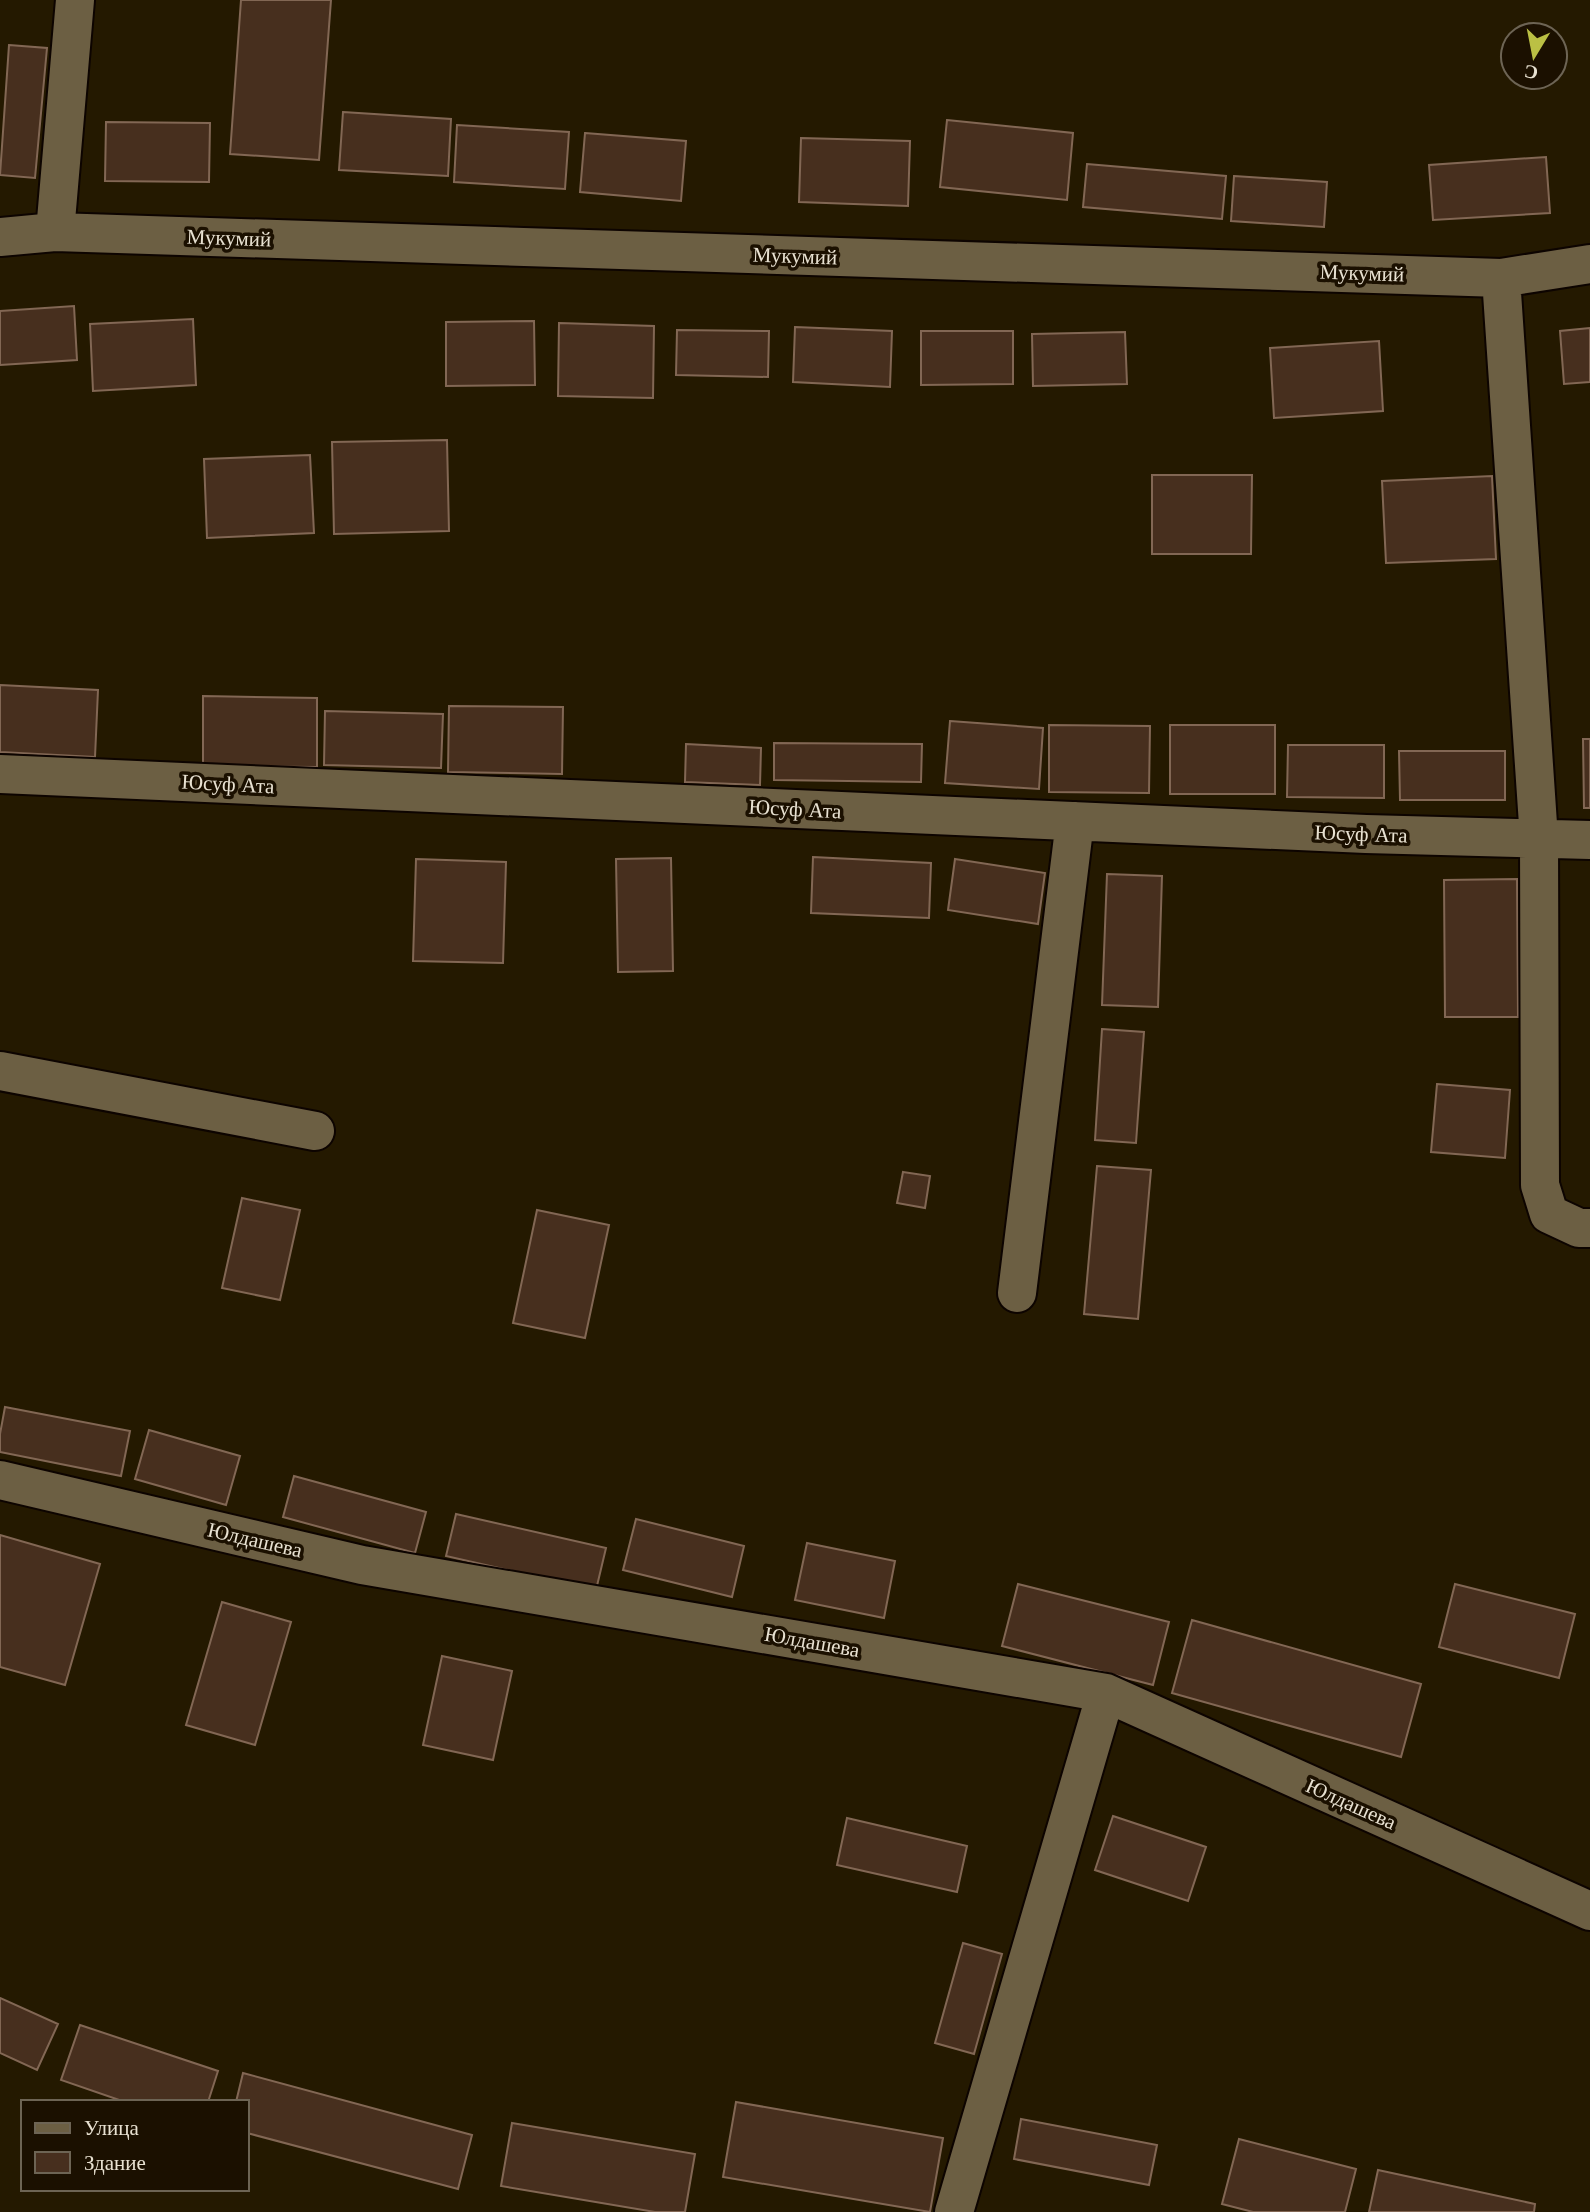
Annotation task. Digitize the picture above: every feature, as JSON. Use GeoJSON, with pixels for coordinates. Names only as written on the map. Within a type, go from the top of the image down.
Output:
{"type":"FeatureCollection","features":[{"type":"Feature","properties":{"kind":"street"},"geometry":{"type":"LineString","coordinates":[[55,232],[75,0]]}},
{"type":"Feature","properties":{"kind":"street","name":"Мукумий"},"geometry":{"type":"LineString","coordinates":[[0,237],[55,232],[1501,278],[1590,264]]}},
{"type":"Feature","properties":{"kind":"street"},"geometry":{"type":"LineString","coordinates":[[1501,278],[1539,839],[1540,1185],[1549,1214],[1579,1228],[1590,1228]]}},
{"type":"Feature","properties":{"kind":"street","name":"Юсуф Ата"},"geometry":{"type":"LineString","coordinates":[[0,774],[1590,841]]}},
{"type":"Feature","properties":{"kind":"street"},"geometry":{"type":"LineString","coordinates":[[1017,1293],[1075,821]]}},
{"type":"Feature","properties":{"kind":"street"},"geometry":{"type":"LineString","coordinates":[[0,1071],[315,1131]]}},
{"type":"Feature","properties":{"kind":"street","name":"Юлдашева"},"geometry":{"type":"LineString","coordinates":[[0,1480],[362,1565],[1106,1693],[1590,1910]]}},
{"type":"Feature","properties":{"kind":"street"},"geometry":{"type":"LineString","coordinates":[[954,2212],[1106,1693]]}},
{"type":"Feature","properties":{"kind":"building"},"geometry":{"type":"Polygon","coordinates":[[[241,0],[331,0],[319,160],[230,154],[241,0]]]}},
{"type":"Feature","properties":{"kind":"building"},"geometry":{"type":"Polygon","coordinates":[[[9,45],[47,48],[35,178],[0,175],[9,45]]]}},
{"type":"Feature","properties":{"kind":"building"},"geometry":{"type":"Polygon","coordinates":[[[343,112],[451,119],[448,176],[339,170],[343,112]]]}},
{"type":"Feature","properties":{"kind":"building"},"geometry":{"type":"Polygon","coordinates":[[[947,120],[1073,133],[1067,200],[940,187],[947,120]]]}},
{"type":"Feature","properties":{"kind":"building"},"geometry":{"type":"Polygon","coordinates":[[[106,122],[210,123],[209,182],[105,181],[106,122]]]}},
{"type":"Feature","properties":{"kind":"building"},"geometry":{"type":"Polygon","coordinates":[[[457,125],[569,132],[565,189],[454,182],[457,125]]]}},
{"type":"Feature","properties":{"kind":"building"},"geometry":{"type":"Polygon","coordinates":[[[585,133],[686,141],[681,201],[580,192],[585,133]]]}},
{"type":"Feature","properties":{"kind":"building"},"geometry":{"type":"Polygon","coordinates":[[[801,138],[910,141],[908,206],[799,202],[801,138]]]}},
{"type":"Feature","properties":{"kind":"building"},"geometry":{"type":"Polygon","coordinates":[[[1546,157],[1550,213],[1433,220],[1429,165],[1546,157]]]}},
{"type":"Feature","properties":{"kind":"building"},"geometry":{"type":"Polygon","coordinates":[[[1087,164],[1226,176],[1222,219],[1083,207],[1087,164]]]}},
{"type":"Feature","properties":{"kind":"building"},"geometry":{"type":"Polygon","coordinates":[[[1234,176],[1327,182],[1324,227],[1231,221],[1234,176]]]}},
{"type":"Feature","properties":{"kind":"building"},"geometry":{"type":"Polygon","coordinates":[[[74,306],[77,360],[0,365],[0,311],[74,306]]]}},
{"type":"Feature","properties":{"kind":"building"},"geometry":{"type":"Polygon","coordinates":[[[193,319],[196,385],[93,391],[90,324],[193,319]]]}},
{"type":"Feature","properties":{"kind":"building"},"geometry":{"type":"Polygon","coordinates":[[[534,321],[535,385],[446,386],[446,322],[534,321]]]}},
{"type":"Feature","properties":{"kind":"building"},"geometry":{"type":"Polygon","coordinates":[[[559,323],[654,326],[653,398],[558,396],[559,323]]]}},
{"type":"Feature","properties":{"kind":"building"},"geometry":{"type":"Polygon","coordinates":[[[795,327],[892,331],[890,387],[793,382],[795,327]]]}},
{"type":"Feature","properties":{"kind":"building"},"geometry":{"type":"Polygon","coordinates":[[[1590,328],[1590,382],[1564,384],[1560,331],[1590,328]]]}},
{"type":"Feature","properties":{"kind":"building"},"geometry":{"type":"Polygon","coordinates":[[[677,330],[769,331],[768,377],[676,375],[677,330]]]}},
{"type":"Feature","properties":{"kind":"building"},"geometry":{"type":"Polygon","coordinates":[[[921,331],[1013,331],[1013,384],[921,385],[921,331]]]}},
{"type":"Feature","properties":{"kind":"building"},"geometry":{"type":"Polygon","coordinates":[[[1125,332],[1127,384],[1033,386],[1032,334],[1125,332]]]}},
{"type":"Feature","properties":{"kind":"building"},"geometry":{"type":"Polygon","coordinates":[[[1379,341],[1383,411],[1274,418],[1270,348],[1379,341]]]}},
{"type":"Feature","properties":{"kind":"building"},"geometry":{"type":"Polygon","coordinates":[[[447,440],[449,531],[334,534],[332,442],[447,440]]]}},
{"type":"Feature","properties":{"kind":"building"},"geometry":{"type":"Polygon","coordinates":[[[310,455],[314,533],[207,538],[204,459],[310,455]]]}},
{"type":"Feature","properties":{"kind":"building"},"geometry":{"type":"Polygon","coordinates":[[[1152,475],[1252,475],[1251,554],[1152,554],[1152,475]]]}},
{"type":"Feature","properties":{"kind":"building"},"geometry":{"type":"Polygon","coordinates":[[[1492,476],[1496,559],[1386,563],[1382,481],[1492,476]]]}},
{"type":"Feature","properties":{"kind":"building"},"geometry":{"type":"Polygon","coordinates":[[[0,685],[98,690],[95,757],[0,752],[0,685]]]}},
{"type":"Feature","properties":{"kind":"building"},"geometry":{"type":"Polygon","coordinates":[[[203,696],[317,698],[317,767],[203,766],[203,696]]]}},
{"type":"Feature","properties":{"kind":"building"},"geometry":{"type":"Polygon","coordinates":[[[449,706],[563,707],[562,774],[448,772],[449,706]]]}},
{"type":"Feature","properties":{"kind":"building"},"geometry":{"type":"Polygon","coordinates":[[[325,711],[443,714],[441,768],[324,765],[325,711]]]}},
{"type":"Feature","properties":{"kind":"building"},"geometry":{"type":"Polygon","coordinates":[[[950,721],[1043,728],[1039,789],[945,783],[950,721]]]}},
{"type":"Feature","properties":{"kind":"building"},"geometry":{"type":"Polygon","coordinates":[[[1049,725],[1150,726],[1149,793],[1049,792],[1049,725]]]}},
{"type":"Feature","properties":{"kind":"building"},"geometry":{"type":"Polygon","coordinates":[[[1170,725],[1275,725],[1275,794],[1170,794],[1170,725]]]}},
{"type":"Feature","properties":{"kind":"building"},"geometry":{"type":"Polygon","coordinates":[[[1583,739],[1590,739],[1590,808],[1584,808],[1583,739]]]}},
{"type":"Feature","properties":{"kind":"building"},"geometry":{"type":"Polygon","coordinates":[[[774,743],[922,744],[921,782],[774,780],[774,743]]]}},
{"type":"Feature","properties":{"kind":"building"},"geometry":{"type":"Polygon","coordinates":[[[686,744],[761,748],[760,785],[685,782],[686,744]]]}},
{"type":"Feature","properties":{"kind":"building"},"geometry":{"type":"Polygon","coordinates":[[[1288,745],[1384,745],[1384,798],[1287,797],[1288,745]]]}},
{"type":"Feature","properties":{"kind":"building"},"geometry":{"type":"Polygon","coordinates":[[[1399,751],[1505,751],[1505,800],[1400,800],[1399,751]]]}},
{"type":"Feature","properties":{"kind":"building"},"geometry":{"type":"Polygon","coordinates":[[[813,857],[931,863],[929,918],[811,913],[813,857]]]}},
{"type":"Feature","properties":{"kind":"building"},"geometry":{"type":"Polygon","coordinates":[[[671,858],[673,971],[618,972],[616,859],[671,858]]]}},
{"type":"Feature","properties":{"kind":"building"},"geometry":{"type":"Polygon","coordinates":[[[416,859],[506,862],[503,963],[413,961],[416,859]]]}},
{"type":"Feature","properties":{"kind":"building"},"geometry":{"type":"Polygon","coordinates":[[[955,859],[1045,873],[1038,924],[948,910],[955,859]]]}},
{"type":"Feature","properties":{"kind":"building"},"geometry":{"type":"Polygon","coordinates":[[[1107,874],[1162,876],[1158,1007],[1102,1005],[1107,874]]]}},
{"type":"Feature","properties":{"kind":"building"},"geometry":{"type":"Polygon","coordinates":[[[1517,879],[1518,1017],[1445,1017],[1444,880],[1517,879]]]}},
{"type":"Feature","properties":{"kind":"building"},"geometry":{"type":"Polygon","coordinates":[[[1102,1029],[1144,1032],[1136,1143],[1095,1140],[1102,1029]]]}},
{"type":"Feature","properties":{"kind":"building"},"geometry":{"type":"Polygon","coordinates":[[[1437,1084],[1510,1090],[1505,1158],[1431,1152],[1437,1084]]]}},
{"type":"Feature","properties":{"kind":"building"},"geometry":{"type":"Polygon","coordinates":[[[1097,1166],[1151,1170],[1138,1319],[1084,1314],[1097,1166]]]}},
{"type":"Feature","properties":{"kind":"building"},"geometry":{"type":"Polygon","coordinates":[[[903,1172],[930,1176],[925,1208],[897,1203],[903,1172]]]}},
{"type":"Feature","properties":{"kind":"building"},"geometry":{"type":"Polygon","coordinates":[[[242,1198],[300,1210],[280,1300],[222,1288],[242,1198]]]}},
{"type":"Feature","properties":{"kind":"building"},"geometry":{"type":"Polygon","coordinates":[[[537,1210],[609,1225],[585,1338],[513,1323],[537,1210]]]}},
{"type":"Feature","properties":{"kind":"building"},"geometry":{"type":"Polygon","coordinates":[[[5,1407],[130,1431],[121,1476],[0,1452],[5,1407]]]}},
{"type":"Feature","properties":{"kind":"building"},"geometry":{"type":"Polygon","coordinates":[[[149,1430],[240,1456],[226,1505],[135,1479],[149,1430]]]}},
{"type":"Feature","properties":{"kind":"building"},"geometry":{"type":"Polygon","coordinates":[[[294,1476],[426,1512],[415,1553],[283,1517],[294,1476]]]}},
{"type":"Feature","properties":{"kind":"building"},"geometry":{"type":"Polygon","coordinates":[[[456,1514],[606,1548],[596,1590],[446,1556],[456,1514]]]}},
{"type":"Feature","properties":{"kind":"building"},"geometry":{"type":"Polygon","coordinates":[[[636,1519],[744,1546],[732,1597],[623,1570],[636,1519]]]}},
{"type":"Feature","properties":{"kind":"building"},"geometry":{"type":"Polygon","coordinates":[[[0,1535],[100,1564],[65,1685],[0,1667],[0,1535]]]}},
{"type":"Feature","properties":{"kind":"building"},"geometry":{"type":"Polygon","coordinates":[[[807,1543],[895,1561],[884,1618],[795,1600],[807,1543]]]}},
{"type":"Feature","properties":{"kind":"building"},"geometry":{"type":"Polygon","coordinates":[[[1018,1584],[1169,1622],[1153,1685],[1002,1646],[1018,1584]]]}},
{"type":"Feature","properties":{"kind":"building"},"geometry":{"type":"Polygon","coordinates":[[[1455,1584],[1575,1614],[1559,1678],[1439,1647],[1455,1584]]]}},
{"type":"Feature","properties":{"kind":"building"},"geometry":{"type":"Polygon","coordinates":[[[222,1602],[291,1622],[255,1745],[186,1725],[222,1602]]]}},
{"type":"Feature","properties":{"kind":"building"},"geometry":{"type":"Polygon","coordinates":[[[1192,1620],[1421,1684],[1401,1757],[1172,1693],[1192,1620]]]}},
{"type":"Feature","properties":{"kind":"building"},"geometry":{"type":"Polygon","coordinates":[[[442,1656],[512,1671],[493,1760],[423,1745],[442,1656]]]}},
{"type":"Feature","properties":{"kind":"building"},"geometry":{"type":"Polygon","coordinates":[[[1113,1816],[1206,1847],[1188,1901],[1095,1870],[1113,1816]]]}},
{"type":"Feature","properties":{"kind":"building"},"geometry":{"type":"Polygon","coordinates":[[[847,1818],[967,1846],[957,1892],[837,1865],[847,1818]]]}},
{"type":"Feature","properties":{"kind":"building"},"geometry":{"type":"Polygon","coordinates":[[[963,1943],[1002,1954],[974,2054],[935,2043],[963,1943]]]}},
{"type":"Feature","properties":{"kind":"building"},"geometry":{"type":"Polygon","coordinates":[[[0,1998],[58,2024],[37,2070],[0,2053],[0,1998]]]}},
{"type":"Feature","properties":{"kind":"building"},"geometry":{"type":"Polygon","coordinates":[[[80,2025],[218,2071],[209,2100],[119,2100],[61,2080],[80,2025]]]}},
{"type":"Feature","properties":{"kind":"building"},"geometry":{"type":"Polygon","coordinates":[[[243,2073],[472,2135],[458,2189],[248,2133],[248,2100],[236,2100],[243,2073]]]}},
{"type":"Feature","properties":{"kind":"building"},"geometry":{"type":"Polygon","coordinates":[[[736,2102],[943,2138],[930,2212],[723,2177],[736,2102]]]}},
{"type":"Feature","properties":{"kind":"building"},"geometry":{"type":"Polygon","coordinates":[[[1021,2119],[1157,2145],[1149,2185],[1014,2159],[1021,2119]]]}},
{"type":"Feature","properties":{"kind":"building"},"geometry":{"type":"Polygon","coordinates":[[[512,2123],[695,2154],[685,2212],[655,2212],[501,2186],[512,2123]]]}},
{"type":"Feature","properties":{"kind":"building"},"geometry":{"type":"Polygon","coordinates":[[[1239,2139],[1356,2169],[1345,2212],[1253,2212],[1222,2204],[1239,2139]]]}},
{"type":"Feature","properties":{"kind":"building"},"geometry":{"type":"Polygon","coordinates":[[[1378,2170],[1535,2204],[1534,2212],[1369,2212],[1378,2170]]]}}]}
